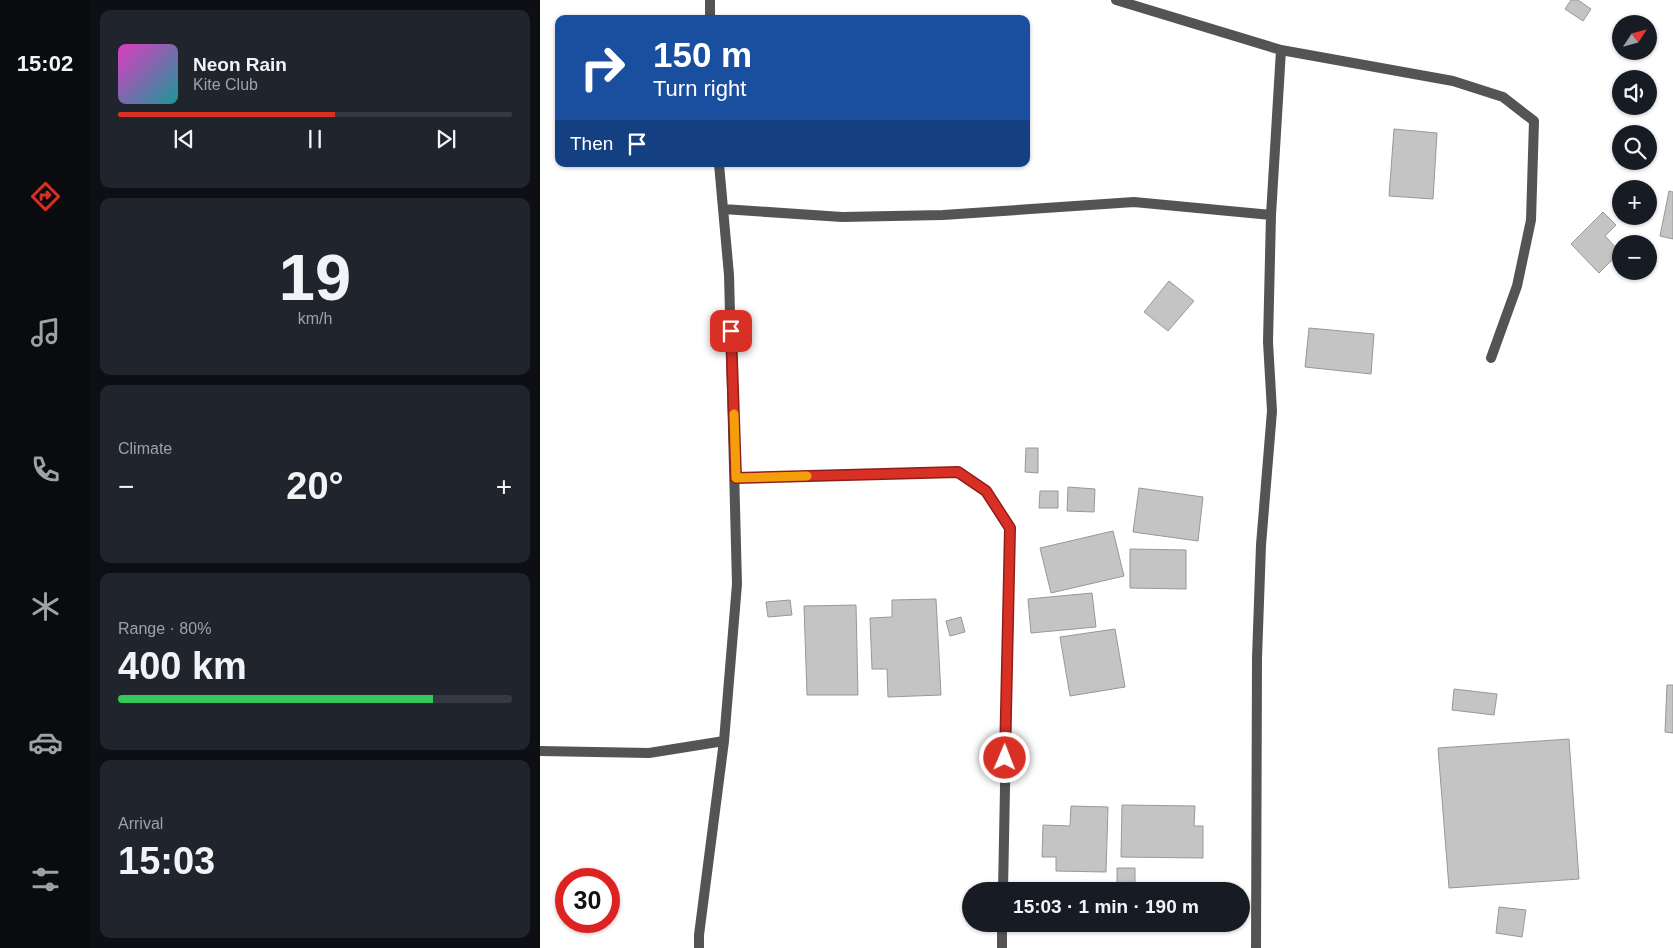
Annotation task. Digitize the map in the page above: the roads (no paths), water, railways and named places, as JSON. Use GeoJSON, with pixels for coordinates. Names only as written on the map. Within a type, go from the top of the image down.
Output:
{"type":"FeatureCollection","features":[{"type":"Feature","properties":{"kind":"street"},"geometry":{"type":"LineString","coordinates":[[710,0],[710,15]]}},
{"type":"Feature","properties":{"kind":"street"},"geometry":{"type":"LineString","coordinates":[[1116,0],[1281,50],[1453,80],[1503,97],[1534,121],[1531,220],[1517,286],[1491,358]]}},
{"type":"Feature","properties":{"kind":"street"},"geometry":{"type":"LineString","coordinates":[[1256,948],[1257,658],[1261,546],[1272,411],[1268,342],[1271,215],[1281,50]]}},
{"type":"Feature","properties":{"kind":"street"},"geometry":{"type":"LineString","coordinates":[[699,948],[704,887],[724,741],[737,584],[736,478],[729,275],[719,167]]}},
{"type":"Feature","properties":{"kind":"street"},"geometry":{"type":"LineString","coordinates":[[723,209],[842,217],[943,215],[1134,202],[1271,215]]}},
{"type":"Feature","properties":{"kind":"street"},"geometry":{"type":"LineString","coordinates":[[736,478],[958,472],[986,491],[1010,528],[1003,882]]}},
{"type":"Feature","properties":{"kind":"street"},"geometry":{"type":"LineString","coordinates":[[540,751],[649,753],[724,741]]}},
{"type":"Feature","properties":{"kind":"street"},"geometry":{"type":"LineString","coordinates":[[1002,932],[1002,948]]}}]}
